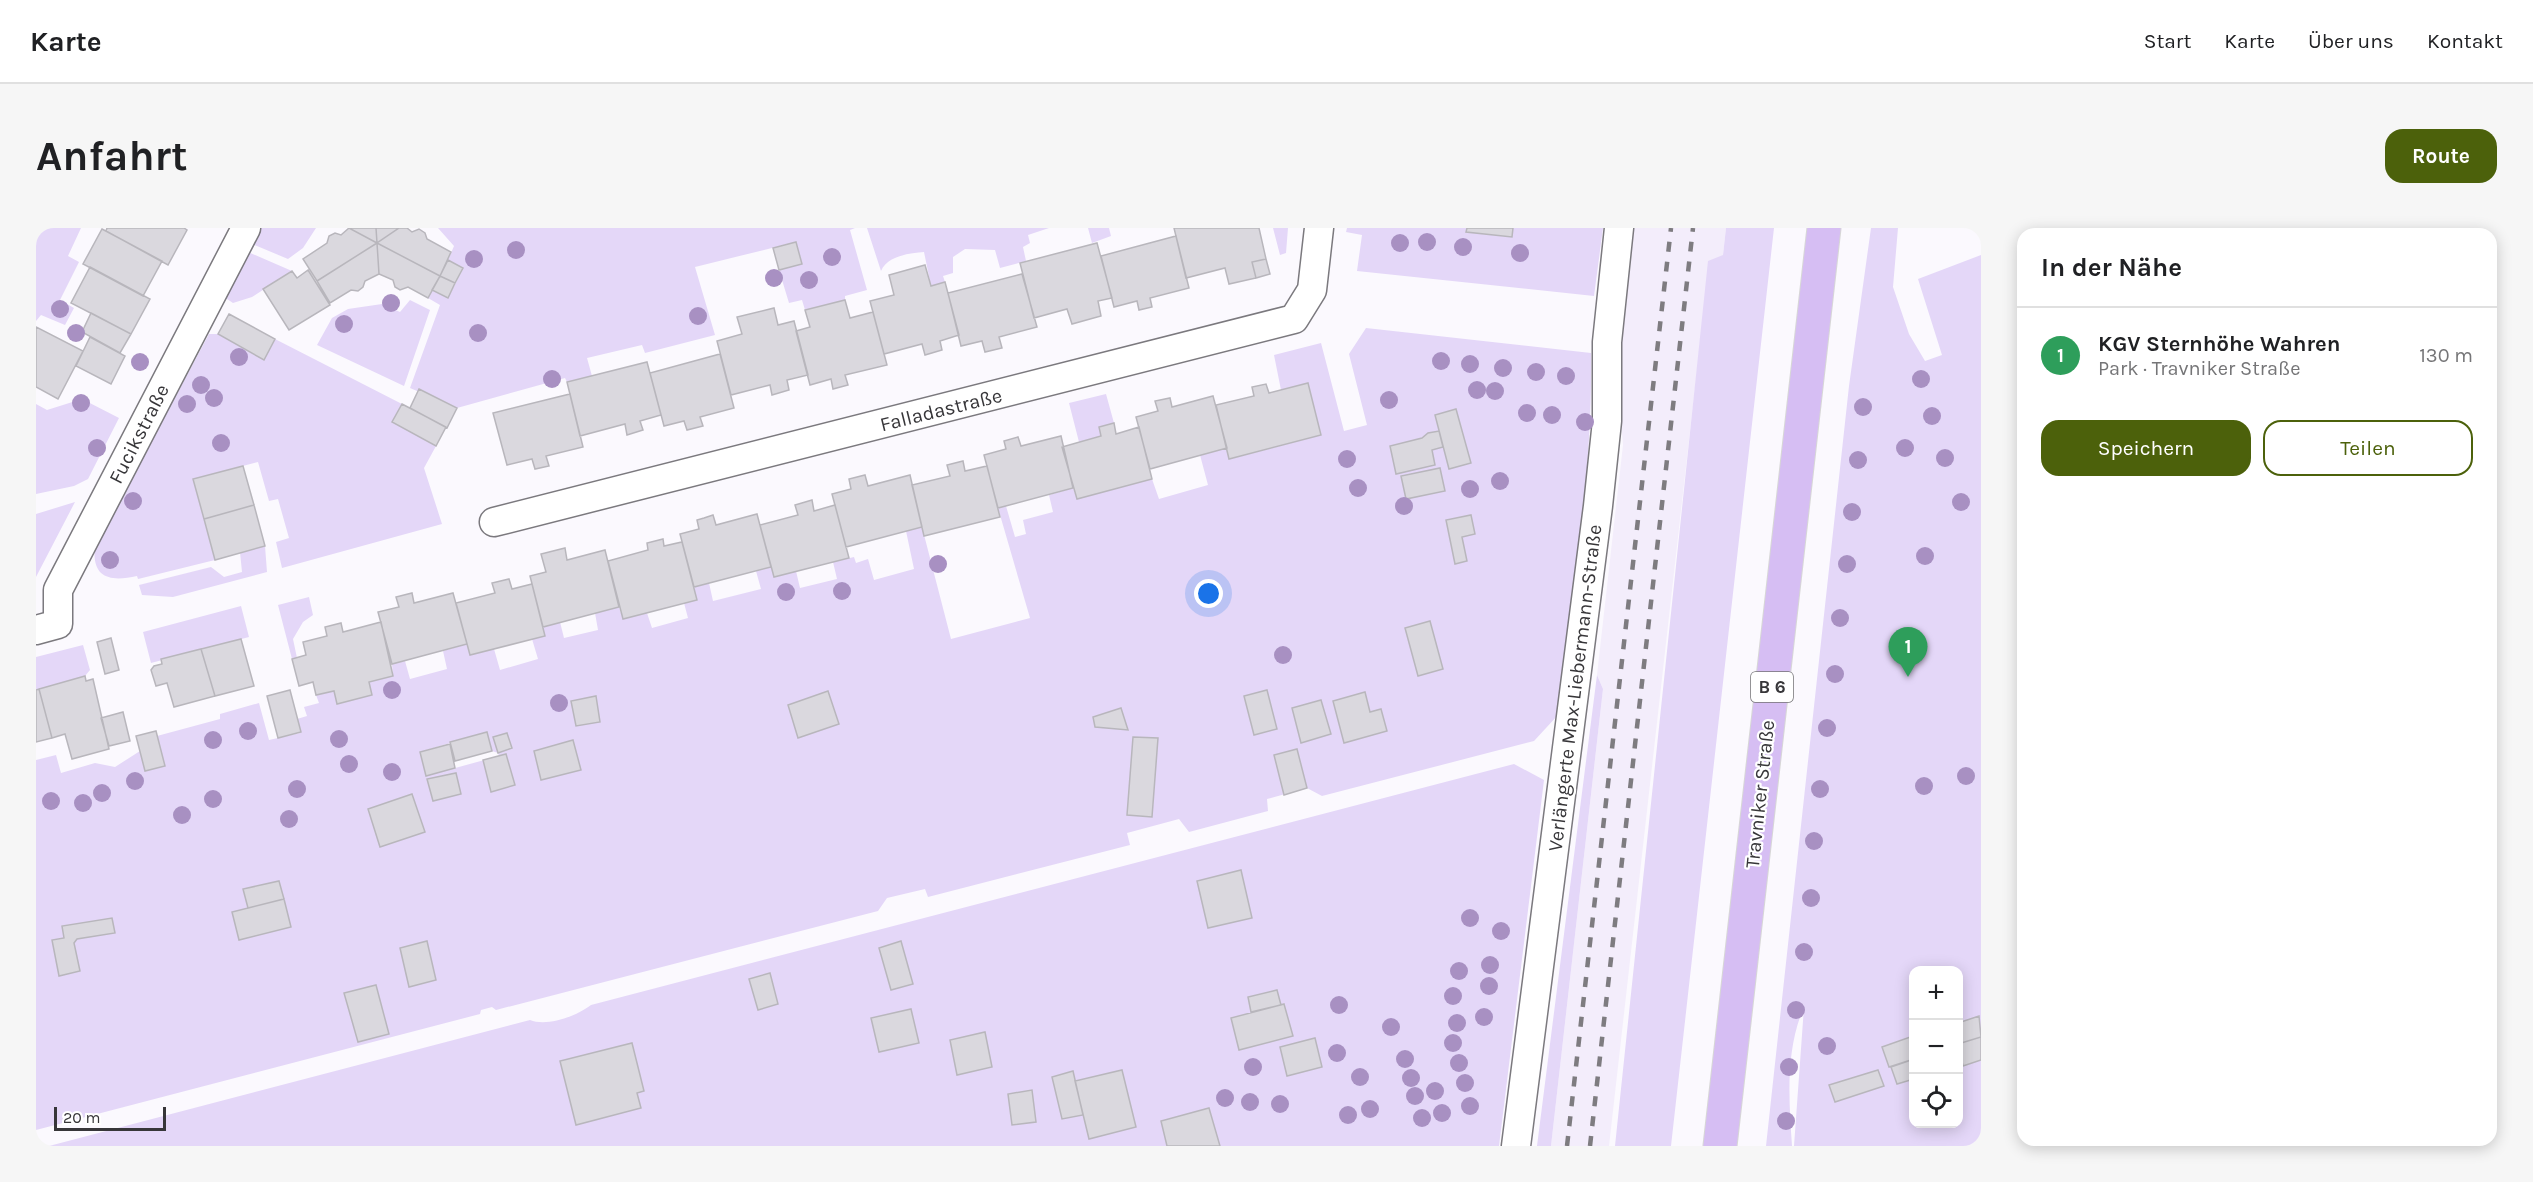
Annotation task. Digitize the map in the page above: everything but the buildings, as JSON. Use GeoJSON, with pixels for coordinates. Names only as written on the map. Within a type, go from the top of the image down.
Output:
{"type":"FeatureCollection","features":[{"type":"Feature","properties":{"kind":"main road","name":"Travniker Straße"},"geometry":{"type":"LineString","coordinates":[[1720,1146],[1824,228]]}},
{"type":"Feature","properties":{"kind":"street","name":"Fucikstraße"},"geometry":{"type":"LineString","coordinates":[[36,630],[58,624],[58,590],[246,228]]}},
{"type":"Feature","properties":{"kind":"street","name":"Falladastraße"},"geometry":{"type":"LineString","coordinates":[[494,522],[1294,319],[1312,290],[1319,228]]}},
{"type":"Feature","properties":{"kind":"street","name":"Verlängerte Max-Liebermann-Straße"},"geometry":{"type":"LineString","coordinates":[[1516,1146],[1598,506],[1607,421],[1607,342],[1619,228]]}},
{"type":"Feature","properties":{"kind":"shaded area"},"geometry":{"type":"Polygon","coordinates":[[[36,228],[81,228],[68,256],[79,262],[60,300],[74,308],[65,325],[41,315],[36,321],[36,228]]]}},
{"type":"Feature","properties":{"kind":"shaded area"},"geometry":{"type":"Polygon","coordinates":[[[261,228],[316,228],[303,248],[288,259],[252,244],[261,228]]]}},
{"type":"Feature","properties":{"kind":"shaded area"},"geometry":{"type":"Polygon","coordinates":[[[438,228],[855,228],[850,230],[867,290],[845,296],[845,300],[805,310],[802,300],[789,303],[779,270],[802,263],[796,242],[695,267],[715,335],[645,353],[642,345],[587,358],[592,376],[567,382],[565,378],[457,408],[410,388],[440,305],[428,298],[432,290],[448,298],[463,269],[448,260],[454,246],[438,228]]]}},
{"type":"Feature","properties":{"kind":"shaded area"},"geometry":{"type":"Polygon","coordinates":[[[867,228],[1049,228],[1028,235],[1030,243],[1023,247],[1026,261],[1000,268],[995,250],[965,249],[953,257],[953,273],[943,276],[945,282],[931,286],[924,252],[906,254],[894,259],[888,262],[881,271],[867,228]]]}},
{"type":"Feature","properties":{"kind":"shaded area"},"geometry":{"type":"Polygon","coordinates":[[[1088,228],[1109,228],[1111,236],[1092,243],[1088,228]]]}},
{"type":"Feature","properties":{"kind":"shaded area"},"geometry":{"type":"Polygon","coordinates":[[[1273,228],[1288,228],[1286,253],[1280,255],[1273,228]]]}},
{"type":"Feature","properties":{"kind":"shaded area"},"geometry":{"type":"Polygon","coordinates":[[[1347,228],[1603,228],[1594,296],[1357,271],[1362,235],[1346,232],[1347,228]]]}},
{"type":"Feature","properties":{"kind":"shaded area"},"geometry":{"type":"Polygon","coordinates":[[[1632,228],[1726,228],[1723,255],[1700,343],[1609,1146],[1551,1146],[1603,689],[1597,675],[1623,445],[1619,395],[1621,325],[1632,228]]]}},
{"type":"Feature","properties":{"kind":"shaded area"},"geometry":{"type":"Polygon","coordinates":[[[1726,228],[1774,228],[1671,1146],[1615,1146],[1708,261],[1723,255],[1726,228]]]}},
{"type":"Feature","properties":{"kind":"shaded area"},"geometry":{"type":"Polygon","coordinates":[[[1871,228],[1898,228],[1893,287],[1909,334],[1925,361],[1942,355],[1918,279],[1981,255],[1981,1146],[1794,1146],[1804,1007],[1798,1023],[1791,1058],[1789,1094],[1792,1146],[1766,1146],[1849,386],[1871,228]]]}},
{"type":"Feature","properties":{"kind":"shaded area"},"geometry":{"type":"Polygon","coordinates":[[[248,252],[292,271],[252,297],[233,303],[224,297],[248,252]]]}},
{"type":"Feature","properties":{"kind":"shaded area"},"geometry":{"type":"Polygon","coordinates":[[[410,300],[430,310],[404,386],[317,345],[332,318],[348,309],[382,304],[400,312],[410,300]]]}},
{"type":"Feature","properties":{"kind":"shaded area"},"geometry":{"type":"Polygon","coordinates":[[[1366,328],[1591,353],[1589,444],[1585,489],[1558,715],[1534,741],[1322,796],[1307,788],[1267,799],[1268,811],[1189,832],[1179,819],[1127,833],[1130,845],[928,897],[925,889],[887,898],[878,911],[496,1010],[492,1007],[481,1010],[480,1014],[36,1130],[36,760],[56,755],[61,773],[95,763],[115,767],[140,751],[145,771],[164,766],[157,736],[220,719],[220,714],[259,703],[269,740],[300,733],[297,719],[307,716],[304,707],[319,703],[316,695],[334,691],[337,704],[372,695],[369,682],[393,676],[392,664],[405,661],[410,679],[447,669],[443,651],[467,644],[470,655],[494,649],[500,670],[538,659],[532,639],[545,636],[543,627],[560,622],[564,638],[598,630],[595,613],[619,607],[623,619],[647,613],[652,628],[688,618],[684,603],[697,600],[694,587],[709,583],[713,601],[761,589],[756,571],[771,567],[774,577],[796,571],[800,588],[837,579],[833,562],[854,557],[856,563],[868,559],[874,580],[914,569],[906,531],[922,527],[951,639],[1030,618],[998,508],[1006,506],[1015,537],[1026,534],[1023,520],[1053,512],[1049,495],[1073,488],[1077,499],[1152,479],[1159,499],[1208,485],[1200,455],[1227,448],[1230,459],[1321,435],[1308,383],[1281,390],[1274,355],[1321,343],[1344,431],[1367,425],[1349,354],[1366,328]],[[487,732],[420,752],[426,776],[499,756],[498,753],[492,751],[487,732]]]}},
{"type":"Feature","properties":{"kind":"shaded area"},"geometry":{"type":"Polygon","coordinates":[[[209,334],[218,334],[263,359],[275,339],[402,404],[392,422],[436,446],[424,468],[442,524],[282,568],[276,542],[289,538],[278,499],[269,501],[258,462],[193,479],[215,560],[138,579],[137,576],[111,578],[100,572],[96,565],[95,546],[209,334]]]}},
{"type":"Feature","properties":{"kind":"shaded area"},"geometry":{"type":"Polygon","coordinates":[[[1106,394],[1114,423],[1099,427],[1101,436],[1079,442],[1069,403],[1106,394]]]}},
{"type":"Feature","properties":{"kind":"shaded area"},"geometry":{"type":"Polygon","coordinates":[[[82,399],[119,418],[88,479],[74,486],[36,494],[36,404],[47,410],[82,399]]]}},
{"type":"Feature","properties":{"kind":"shaded area"},"geometry":{"type":"Polygon","coordinates":[[[75,502],[36,577],[36,514],[75,502]]]}},
{"type":"Feature","properties":{"kind":"shaded area"},"geometry":{"type":"Polygon","coordinates":[[[265,546],[267,572],[173,597],[142,595],[139,585],[211,567],[224,577],[242,572],[240,552],[265,546]]]}},
{"type":"Feature","properties":{"kind":"shaded area"},"geometry":{"type":"Polygon","coordinates":[[[309,597],[313,615],[303,622],[293,639],[297,658],[292,659],[278,605],[309,597]]]}},
{"type":"Feature","properties":{"kind":"shaded area"},"geometry":{"type":"Polygon","coordinates":[[[241,606],[249,637],[151,663],[143,632],[241,606]]]}},
{"type":"Feature","properties":{"kind":"shaded area"},"geometry":{"type":"Polygon","coordinates":[[[83,645],[90,670],[85,676],[36,690],[36,657],[83,645]]]}},
{"type":"Feature","properties":{"kind":"shaded area"},"geometry":{"type":"Polygon","coordinates":[[[1597,675],[1603,689],[1551,1146],[1537,1146],[1597,675]]]}},
{"type":"Feature","properties":{"kind":"shaded area"},"geometry":{"type":"Polygon","coordinates":[[[1514,764],[1544,780],[1499,1146],[49,1146],[530,1020],[545,1022],[562,1019],[591,1005],[1514,764]]]}},
{"type":"Feature","properties":{"kind":"railway"},"geometry":{"type":"LineString","coordinates":[[1567,1146],[1671,228]]}},
{"type":"Feature","properties":{"kind":"railway"},"geometry":{"type":"LineString","coordinates":[[1590,1146],[1693,228]]}},
{"type":"Feature","properties":{"kind":"place","name":"KGV Sternhöhe Wahren"},"geometry":{"type":"Point","coordinates":[1908,677]}}]}
